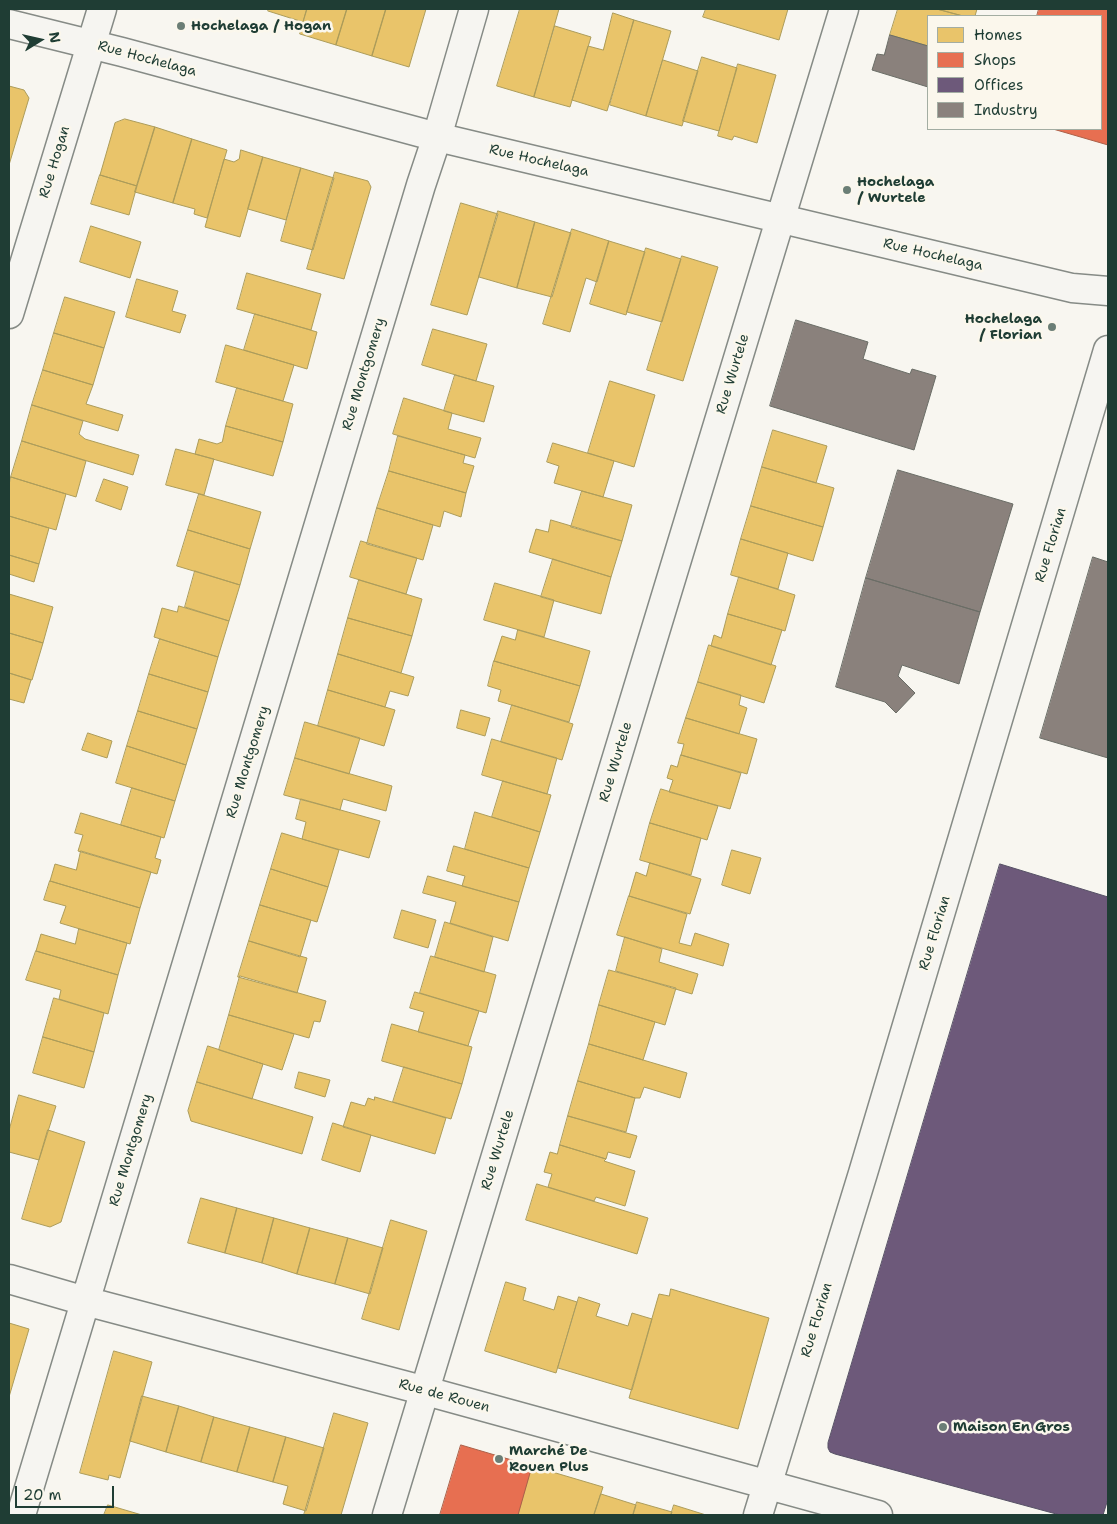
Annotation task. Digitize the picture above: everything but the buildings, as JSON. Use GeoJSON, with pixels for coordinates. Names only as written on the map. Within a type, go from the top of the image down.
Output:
{"type":"FeatureCollection","features":[{"type":"Feature","properties":{"kind":"street","name":"Rue Hogan"},"geometry":{"type":"LineString","coordinates":[[9,314],[102,9]]}},
{"type":"Feature","properties":{"kind":"street","name":"Rue Montgomery"},"geometry":{"type":"LineString","coordinates":[[21,1515],[474,9]]}},
{"type":"Feature","properties":{"kind":"street","name":"Rue Wurtele"},"geometry":{"type":"LineString","coordinates":[[387,1515],[844,9]]}},
{"type":"Feature","properties":{"kind":"street","name":"Rue Hochelaga"},"geometry":{"type":"LineString","coordinates":[[9,24],[436,137],[1072,288],[1108,291]]}},
{"type":"Feature","properties":{"kind":"street","name":"Rue Hochelaga"},"geometry":{"type":"LineString","coordinates":[[1072,288],[1108,303]]}},
{"type":"Feature","properties":{"kind":"street","name":"Rue Florian"},"geometry":{"type":"LineString","coordinates":[[758,1515],[1108,350]]}},
{"type":"Feature","properties":{"kind":"street","name":"Rue de Rouen"},"geometry":{"type":"LineString","coordinates":[[9,1279],[85,1301],[426,1390],[878,1515]]}},
{"type":"Feature","properties":{"kind":"place","name":"Hochelaga / Hogan"},"geometry":{"type":"Point","coordinates":[181,26]}},
{"type":"Feature","properties":{"kind":"place","name":"Hochelaga / Wurtele"},"geometry":{"type":"Point","coordinates":[847,190]}},
{"type":"Feature","properties":{"kind":"place","name":"Hochelaga / Florian"},"geometry":{"type":"Point","coordinates":[1052,327]}},
{"type":"Feature","properties":{"kind":"place","name":"Maison En Gros"},"geometry":{"type":"Point","coordinates":[943,1427]}},
{"type":"Feature","properties":{"kind":"place","name":"Marché De Rouen Plus"},"geometry":{"type":"Point","coordinates":[499,1459]}}]}
